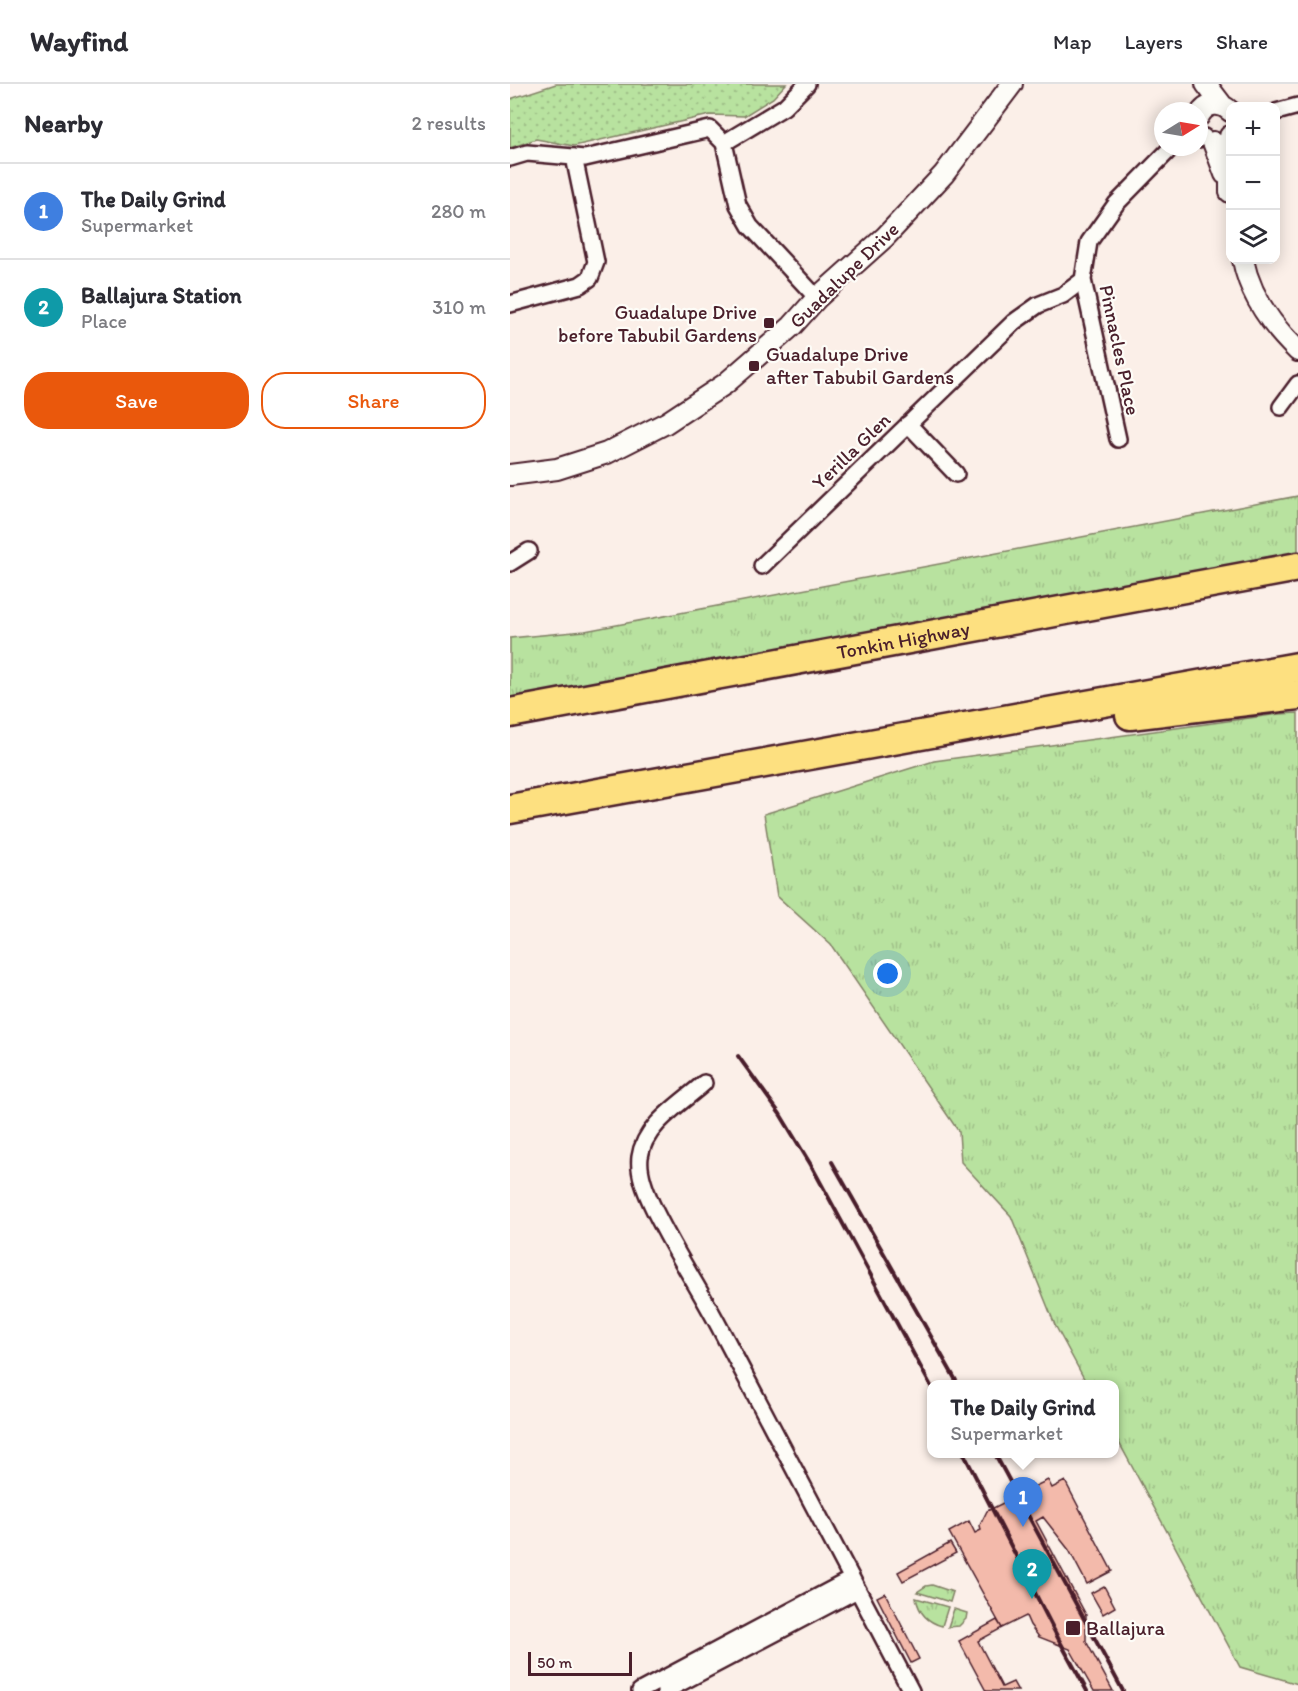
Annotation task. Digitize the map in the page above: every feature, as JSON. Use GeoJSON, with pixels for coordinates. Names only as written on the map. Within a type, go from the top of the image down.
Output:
{"type":"FeatureCollection","features":[{"type":"Feature","properties":{"kind":"highway","name":"Tonkin Highway"},"geometry":{"type":"LineString","coordinates":[[510,713],[1298,567]]}},
{"type":"Feature","properties":{"kind":"highway"},"geometry":{"type":"LineString","coordinates":[[510,809],[1298,667]]}},
{"type":"Feature","properties":{"kind":"highway"},"geometry":{"type":"LineString","coordinates":[[912,736],[1050,725],[1298,695]]}},
{"type":"Feature","properties":{"kind":"street"},"geometry":{"type":"LineString","coordinates":[[724,143],[784,107],[807,84]]}},
{"type":"Feature","properties":{"kind":"street","name":"Guadalupe Drive"},"geometry":{"type":"LineString","coordinates":[[510,475],[557,469],[607,453],[666,423],[725,384],[792,326],[817,298],[885,237],[944,174],[1012,84]]}},
{"type":"Feature","properties":{"kind":"street"},"geometry":{"type":"LineString","coordinates":[[1197,84],[1219,110]]}},
{"type":"Feature","properties":{"kind":"street"},"geometry":{"type":"LineString","coordinates":[[1206,84],[1219,110]]}},
{"type":"Feature","properties":{"kind":"street"},"geometry":{"type":"LineString","coordinates":[[510,158],[527,153],[585,158],[710,129],[724,143],[738,205],[750,226],[817,298]]}},
{"type":"Feature","properties":{"kind":"street"},"geometry":{"type":"LineString","coordinates":[[1212,137],[1226,177]]}},
{"type":"Feature","properties":{"kind":"street","name":"Pinnacles Place"},"geometry":{"type":"LineString","coordinates":[[1118,439],[1083,280],[1089,242],[1116,204],[1163,156]]}},
{"type":"Feature","properties":{"kind":"street"},"geometry":{"type":"LineString","coordinates":[[510,304],[580,285],[590,278],[596,262],[574,157]]}},
{"type":"Feature","properties":{"kind":"street"},"geometry":{"type":"LineString","coordinates":[[1244,264],[1252,290],[1280,332],[1298,351]]}},
{"type":"Feature","properties":{"kind":"street","name":"Yerilla Glen"},"geometry":{"type":"LineString","coordinates":[[762,566],[1014,322],[1038,305],[1063,295],[1083,280]]}},
{"type":"Feature","properties":{"kind":"street"},"geometry":{"type":"LineString","coordinates":[[1281,407],[1298,384]]}},
{"type":"Feature","properties":{"kind":"street"},"geometry":{"type":"LineString","coordinates":[[908,424],[956,474]]}},
{"type":"Feature","properties":{"kind":"street"},"geometry":{"type":"LineString","coordinates":[[510,563],[529,551]]}},
{"type":"Feature","properties":{"kind":"street"},"geometry":{"type":"LineString","coordinates":[[705,1083],[657,1125],[644,1140],[640,1157],[640,1172],[644,1186],[652,1206],[708,1304],[911,1691]]}},
{"type":"Feature","properties":{"kind":"street"},"geometry":{"type":"LineString","coordinates":[[640,1691],[854,1584]]}},
{"type":"Feature","properties":{"kind":"street"},"geometry":{"type":"LineString","coordinates":[[665,1691],[854,1584]]}},
{"type":"Feature","properties":{"kind":"green space"},"geometry":{"type":"Polygon","coordinates":[[[556,84],[786,84],[773,98],[744,116],[710,115],[574,146],[536,139],[510,148],[510,99],[556,84]]]}},
{"type":"Feature","properties":{"kind":"green space"},"geometry":{"type":"Polygon","coordinates":[[[1298,496],[1298,554],[510,706],[510,638],[585,631],[1298,496]]]}},
{"type":"Feature","properties":{"kind":"green space"},"geometry":{"type":"Polygon","coordinates":[[[1298,713],[1298,1684],[1240,1667],[1119,1442],[1119,1380],[1085,1380],[1055,1325],[1011,1216],[961,1162],[959,1132],[831,945],[777,896],[764,814],[934,761],[1298,713]]]}},
{"type":"Feature","properties":{"kind":"green space"},"geometry":{"type":"Polygon","coordinates":[[[932,1585],[953,1592],[950,1602],[917,1592],[932,1585]]]}},
{"type":"Feature","properties":{"kind":"green space"},"geometry":{"type":"Polygon","coordinates":[[[916,1598],[948,1607],[942,1626],[924,1616],[916,1598]]]}},
{"type":"Feature","properties":{"kind":"green space"},"geometry":{"type":"Polygon","coordinates":[[[954,1609],[967,1613],[966,1619],[959,1626],[948,1627],[954,1609]]]}},
{"type":"Feature","properties":{"kind":"building"},"geometry":{"type":"Polygon","coordinates":[[[1048,1480],[1052,1488],[1065,1481],[1112,1571],[1087,1584],[1069,1550],[1043,1517],[1036,1521],[1086,1615],[1086,1641],[1113,1691],[1094,1691],[1070,1649],[1039,1637],[1026,1616],[1002,1628],[949,1532],[969,1521],[975,1533],[981,1530],[980,1525],[987,1511],[1009,1500],[1026,1500],[1028,1505],[1036,1501],[1029,1489],[1048,1480]]]}},
{"type":"Feature","properties":{"kind":"building"},"geometry":{"type":"Polygon","coordinates":[[[950,1543],[956,1553],[903,1581],[898,1572],[950,1543]]]}},
{"type":"Feature","properties":{"kind":"building"},"geometry":{"type":"Polygon","coordinates":[[[1104,1586],[1115,1607],[1103,1614],[1091,1593],[1104,1586]]]}},
{"type":"Feature","properties":{"kind":"building"},"geometry":{"type":"Polygon","coordinates":[[[885,1593],[919,1659],[911,1663],[877,1597],[885,1593]]]}},
{"type":"Feature","properties":{"kind":"building"},"geometry":{"type":"Polygon","coordinates":[[[997,1620],[1002,1628],[978,1641],[1002,1687],[1013,1682],[1018,1691],[986,1691],[959,1641],[997,1620]]]}},
{"type":"Feature","properties":{"kind":"railway"},"geometry":{"type":"LineString","coordinates":[[738,1056],[780,1114],[811,1165],[928,1380]]}},
{"type":"Feature","properties":{"kind":"railway"},"geometry":{"type":"LineString","coordinates":[[832,1162],[956,1380]]}},
{"type":"Feature","properties":{"kind":"railway"},"geometry":{"type":"LineString","coordinates":[[966,1458],[1087,1691]]}},
{"type":"Feature","properties":{"kind":"railway"},"geometry":{"type":"LineString","coordinates":[[997,1458],[1123,1691]]}},
{"type":"Feature","properties":{"kind":"place","name":"Guadalupe Drive before Tabubil Gardens"},"geometry":{"type":"Point","coordinates":[769,323]}},
{"type":"Feature","properties":{"kind":"place","name":"Guadalupe Drive after Tabubil Gardens"},"geometry":{"type":"Point","coordinates":[754,366]}},
{"type":"Feature","properties":{"kind":"place","name":"The Daily Grind"},"geometry":{"type":"Point","coordinates":[1023,1527]}},
{"type":"Feature","properties":{"kind":"place","name":"Ballajura Station"},"geometry":{"type":"Point","coordinates":[1032,1599]}},
{"type":"Feature","properties":{"kind":"place","name":"Ballajura"},"geometry":{"type":"Point","coordinates":[1073,1628]}}]}
